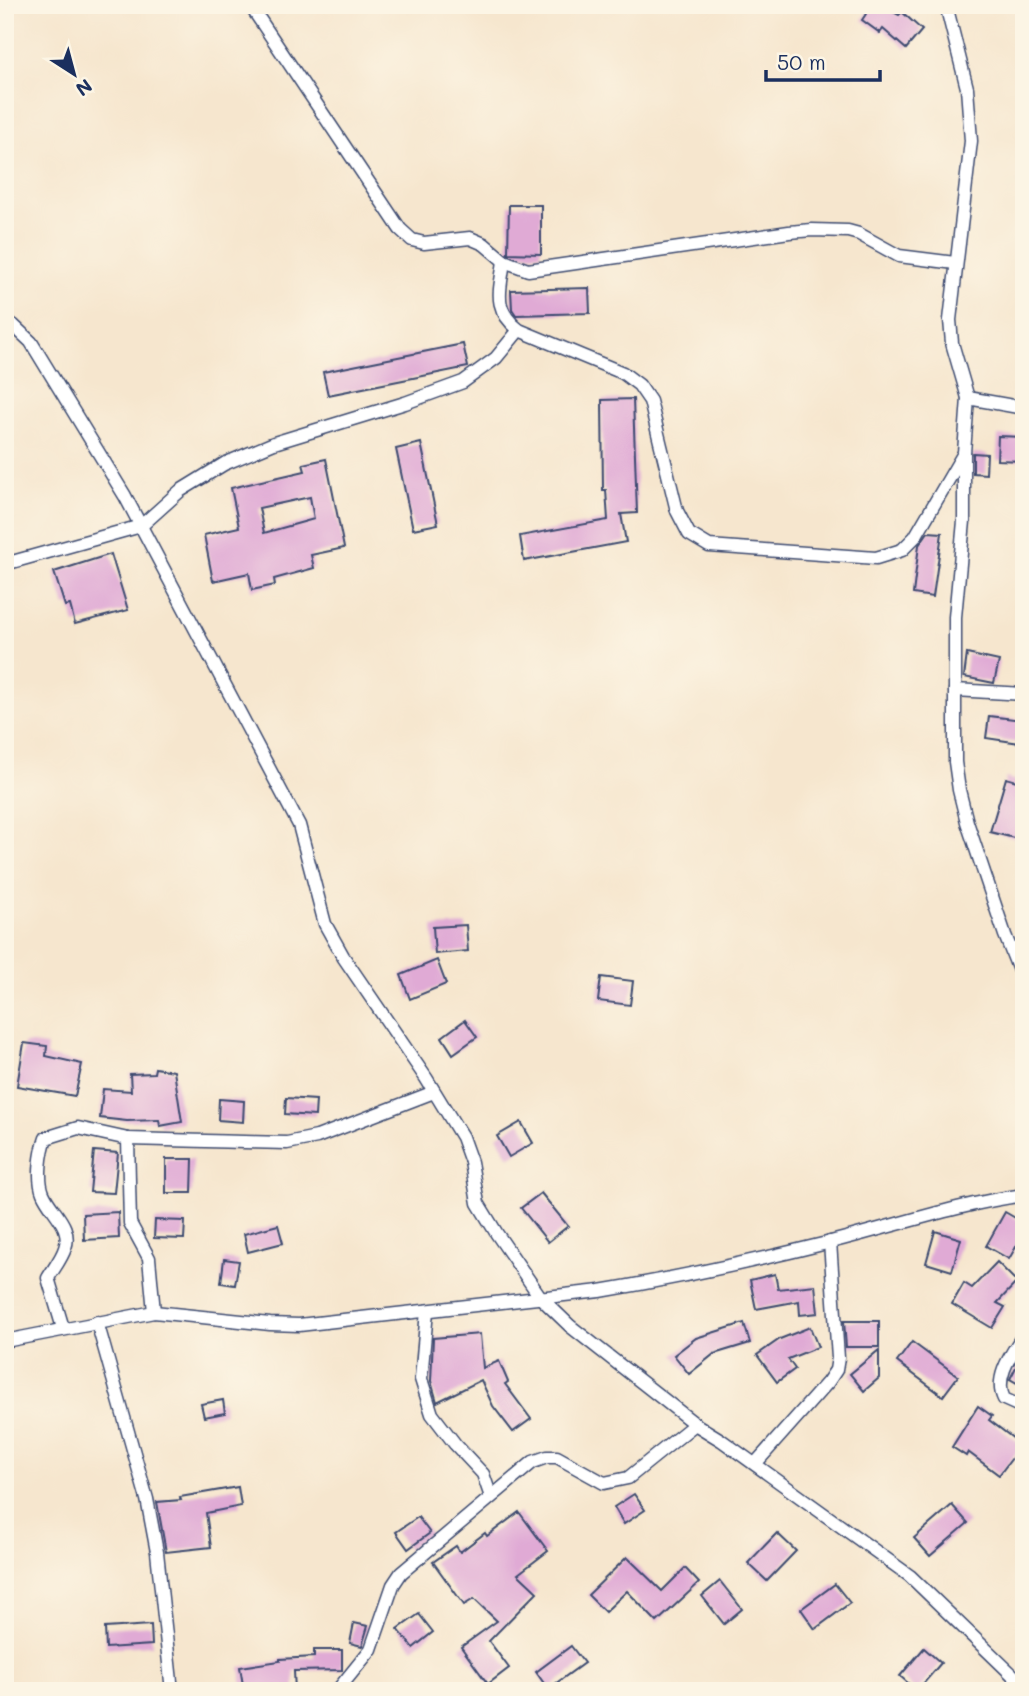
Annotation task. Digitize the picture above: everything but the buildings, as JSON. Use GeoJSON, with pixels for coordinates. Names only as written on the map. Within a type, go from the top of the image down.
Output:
{"type":"FeatureCollection","features":[{"type":"Feature","properties":{"kind":"street"},"geometry":{"type":"LineString","coordinates":[[250,5],[400,229],[412,240],[424,243],[470,238],[484,244],[504,261],[528,270],[812,230],[848,231],[859,234],[899,256],[955,263]]}},
{"type":"Feature","properties":{"kind":"street"},"geometry":{"type":"LineString","coordinates":[[936,5],[947,10],[967,88],[971,141],[955,263],[951,331],[968,398],[964,453],[964,521],[955,617],[955,762],[959,790],[1005,935],[1024,983]]}},
{"type":"Feature","properties":{"kind":"street"},"geometry":{"type":"LineString","coordinates":[[504,261],[498,305],[507,320],[519,330],[623,373],[639,385],[650,401],[677,511],[689,534],[709,547],[876,558],[902,550],[915,537],[964,453]]}},
{"type":"Feature","properties":{"kind":"street"},"geometry":{"type":"LineString","coordinates":[[5,325],[13,325],[31,342],[141,526],[299,825],[326,924],[344,958],[462,1137],[471,1162],[478,1203],[541,1298],[583,1336],[695,1424],[910,1576],[1023,1684]]}},
{"type":"Feature","properties":{"kind":"street"},"geometry":{"type":"LineString","coordinates":[[5,564],[141,526],[180,491],[224,464],[274,443],[405,403],[463,382],[496,358],[519,330]]}},
{"type":"Feature","properties":{"kind":"street"},"geometry":{"type":"LineString","coordinates":[[968,398],[1024,408]]}},
{"type":"Feature","properties":{"kind":"street"},"geometry":{"type":"LineString","coordinates":[[955,690],[1024,694]]}},
{"type":"Feature","properties":{"kind":"street"},"geometry":{"type":"LineString","coordinates":[[63,1328],[48,1278],[65,1248],[66,1236],[65,1227],[44,1195],[41,1185],[46,1138],[78,1128],[128,1139],[287,1143],[317,1137],[434,1092]]}},
{"type":"Feature","properties":{"kind":"street"},"geometry":{"type":"LineString","coordinates":[[128,1139],[130,1223],[149,1258],[154,1312]]}},
{"type":"Feature","properties":{"kind":"street"},"geometry":{"type":"LineString","coordinates":[[5,1340],[154,1312],[299,1325],[643,1284],[830,1242],[951,1209],[1024,1195]]}},
{"type":"Feature","properties":{"kind":"street"},"geometry":{"type":"LineString","coordinates":[[755,1464],[836,1370],[838,1359],[830,1242]]}},
{"type":"Feature","properties":{"kind":"street"},"geometry":{"type":"LineString","coordinates":[[427,1311],[421,1379],[432,1414],[455,1444],[481,1471],[491,1497]]}},
{"type":"Feature","properties":{"kind":"street"},"geometry":{"type":"LineString","coordinates":[[97,1322],[147,1499],[157,1552],[172,1691]]}},
{"type":"Feature","properties":{"kind":"street"},"geometry":{"type":"LineString","coordinates":[[1024,1334],[1007,1361],[1001,1382],[1004,1399],[1024,1408]]}},
{"type":"Feature","properties":{"kind":"street"},"geometry":{"type":"LineString","coordinates":[[337,1691],[366,1659],[393,1585],[401,1573],[533,1462],[557,1457],[604,1483],[616,1482],[628,1478],[695,1424]]}}]}
